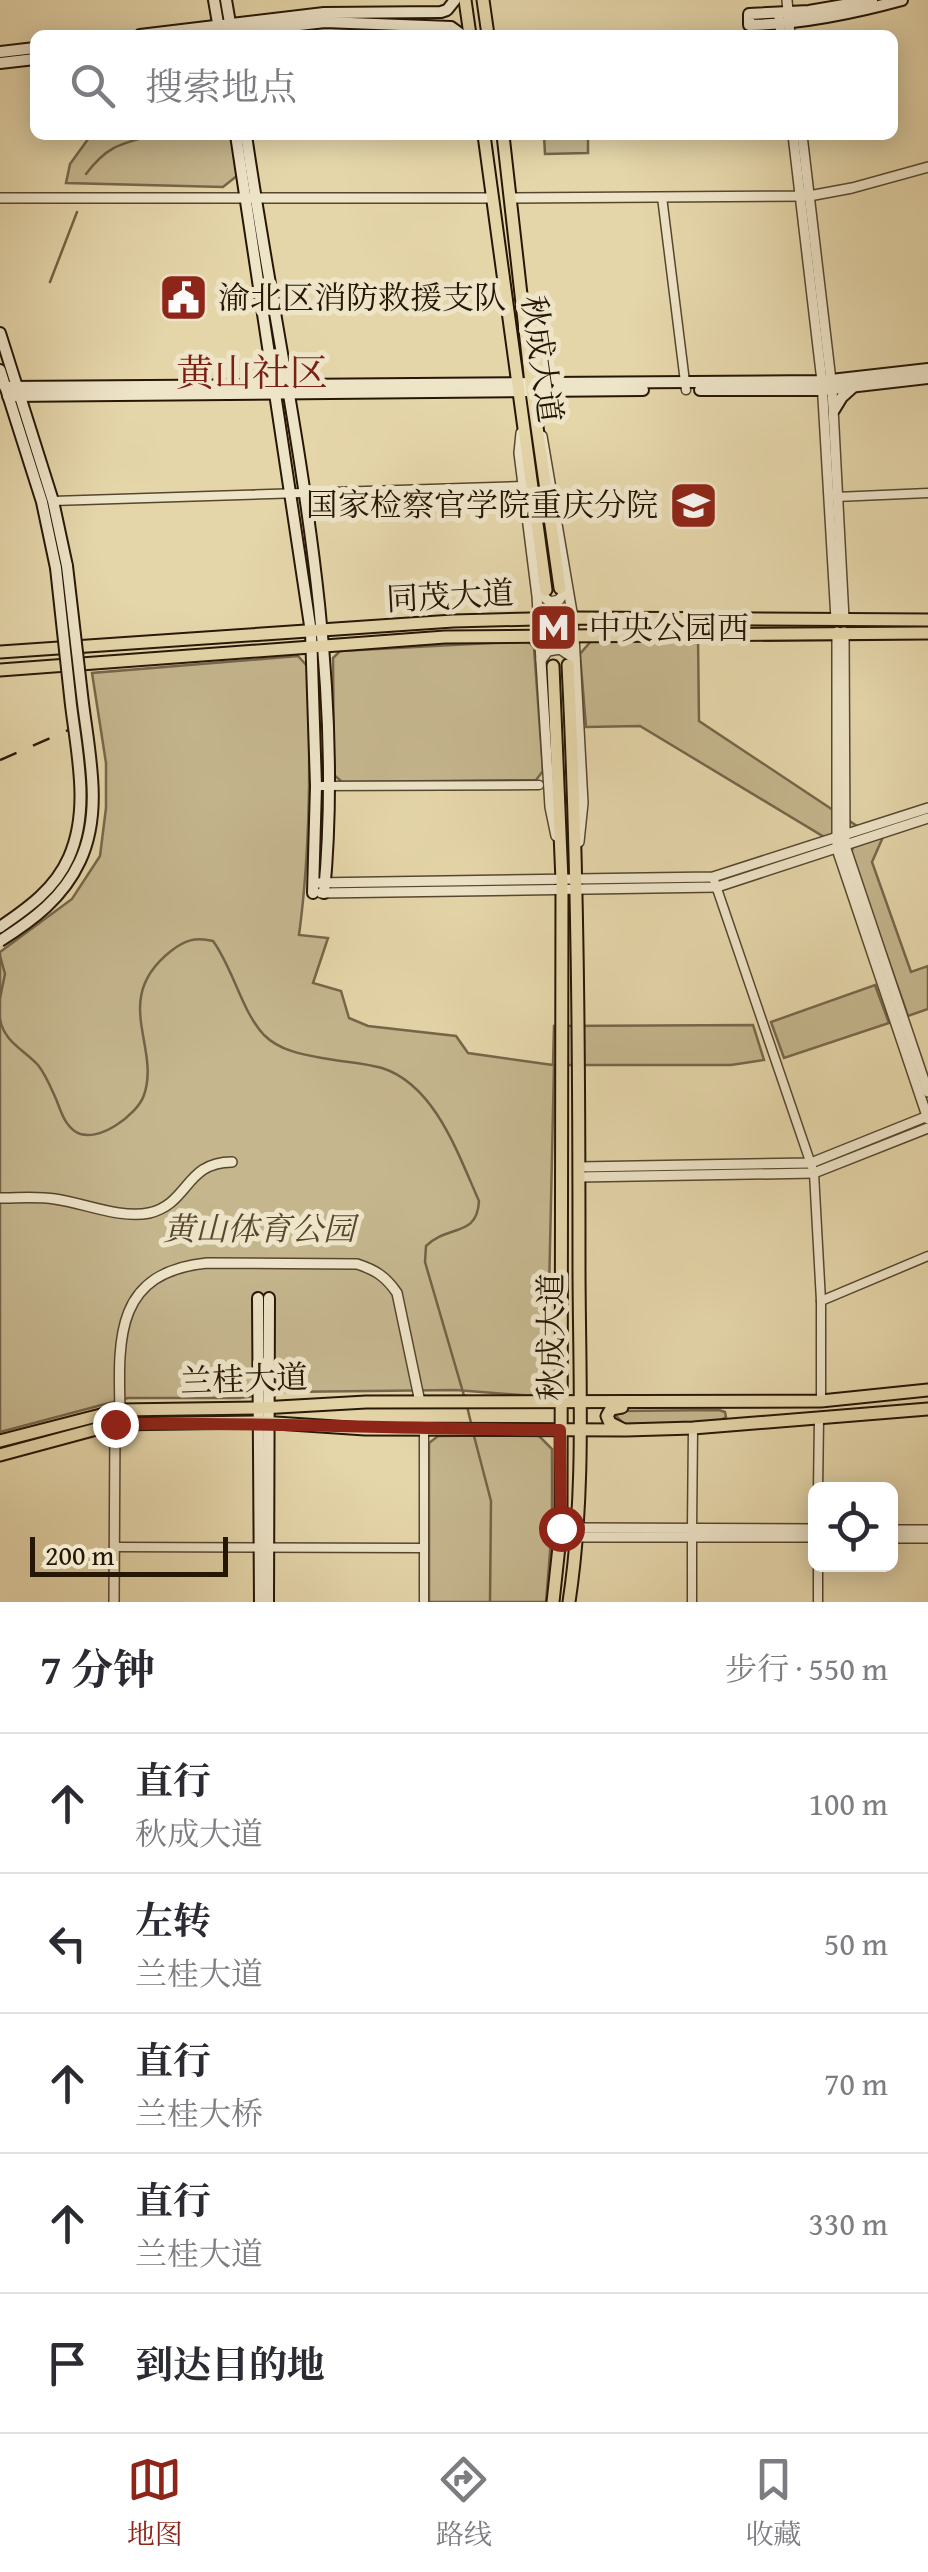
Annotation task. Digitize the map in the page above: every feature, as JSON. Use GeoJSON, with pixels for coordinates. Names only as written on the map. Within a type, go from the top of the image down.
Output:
{"type":"FeatureCollection","features":[{"type":"Feature","properties":{"kind":"main road"},"geometry":{"type":"LineString","coordinates":[[214,0],[222,30]]}},
{"type":"Feature","properties":{"kind":"main road"},"geometry":{"type":"LineString","coordinates":[[223,30],[226,0]]}},
{"type":"Feature","properties":{"kind":"main road"},"geometry":{"type":"LineString","coordinates":[[234,30],[324,14],[440,12],[455,0]]}},
{"type":"Feature","properties":{"kind":"main road"},"geometry":{"type":"LineString","coordinates":[[465,0],[466,30]]}},
{"type":"Feature","properties":{"kind":"main road"},"geometry":{"type":"LineString","coordinates":[[483,0],[487,30]]}},
{"type":"Feature","properties":{"kind":"main road"},"geometry":{"type":"LineString","coordinates":[[784,24],[872,0]]}},
{"type":"Feature","properties":{"kind":"main road"},"geometry":{"type":"LineString","coordinates":[[749,20],[784,24],[846,15],[902,0]]}},
{"type":"Feature","properties":{"kind":"main road"},"geometry":{"type":"LineString","coordinates":[[242,30],[356,21],[457,30]]}},
{"type":"Feature","properties":{"kind":"main road"},"geometry":{"type":"LineString","coordinates":[[0,52],[30,49]]}},
{"type":"Feature","properties":{"kind":"main road"},"geometry":{"type":"LineString","coordinates":[[0,64],[30,60]]}},
{"type":"Feature","properties":{"kind":"main road"},"geometry":{"type":"LineString","coordinates":[[237,140],[250,198],[317,631],[322,786],[319,888]]}},
{"type":"Feature","properties":{"kind":"main road"},"geometry":{"type":"LineString","coordinates":[[246,140],[250,198]]}},
{"type":"Feature","properties":{"kind":"main road","name":"秋成大道"},"geometry":{"type":"LineString","coordinates":[[485,140],[526,392],[564,587]]}},
{"type":"Feature","properties":{"kind":"main road","name":"秋成大道"},"geometry":{"type":"LineString","coordinates":[[503,140],[512,198],[526,392],[522,416],[541,590]]}},
{"type":"Feature","properties":{"kind":"main road"},"geometry":{"type":"LineString","coordinates":[[0,333],[62,567],[80,819],[76,840],[60,874],[32,906],[0,927]]}},
{"type":"Feature","properties":{"kind":"main road"},"geometry":{"type":"LineString","coordinates":[[0,370],[13,391]]}},
{"type":"Feature","properties":{"kind":"main road"},"geometry":{"type":"LineString","coordinates":[[827,385],[928,370]]}},
{"type":"Feature","properties":{"kind":"main road"},"geometry":{"type":"LineString","coordinates":[[13,391],[526,392],[685,386],[854,387],[928,378]]}},
{"type":"Feature","properties":{"kind":"main road"},"geometry":{"type":"LineString","coordinates":[[834,410],[842,396],[854,387]]}},
{"type":"Feature","properties":{"kind":"main road"},"geometry":{"type":"LineString","coordinates":[[0,941],[39,916],[70,880],[86,846],[92,819],[91,770],[53,500],[26,434]]}},
{"type":"Feature","properties":{"kind":"main road","name":"同茂大道"},"geometry":{"type":"LineString","coordinates":[[0,652],[453,621],[572,618],[928,632]]}},
{"type":"Feature","properties":{"kind":"main road","name":"同茂大道"},"geometry":{"type":"LineString","coordinates":[[0,670],[318,645],[928,620]]}},
{"type":"Feature","properties":{"kind":"main road"},"geometry":{"type":"LineString","coordinates":[[572,662],[578,886]]}},
{"type":"Feature","properties":{"kind":"main road"},"geometry":{"type":"LineString","coordinates":[[547,663],[562,886]]}},
{"type":"Feature","properties":{"kind":"main road","name":"秋成大道"},"geometry":{"type":"LineString","coordinates":[[553,1602],[561,1528],[562,886]]}},
{"type":"Feature","properties":{"kind":"main road","name":"秋成大道"},"geometry":{"type":"LineString","coordinates":[[569,1602],[578,1532],[578,886]]}},
{"type":"Feature","properties":{"kind":"main road"},"geometry":{"type":"LineString","coordinates":[[264,1298],[268,1602]]}},
{"type":"Feature","properties":{"kind":"main road"},"geometry":{"type":"LineString","coordinates":[[522,1402],[821,1401],[928,1390]]}},
{"type":"Feature","properties":{"kind":"main road"},"geometry":{"type":"LineString","coordinates":[[365,1429],[356,1424],[353,1412],[366,1402]]}},
{"type":"Feature","properties":{"kind":"main road","name":"兰桂大道"},"geometry":{"type":"LineString","coordinates":[[0,1441],[120,1410],[366,1402],[522,1402]]}},
{"type":"Feature","properties":{"kind":"main road"},"geometry":{"type":"LineString","coordinates":[[515,1429],[531,1419],[532,1413],[522,1402]]}},
{"type":"Feature","properties":{"kind":"main road"},"geometry":{"type":"LineString","coordinates":[[626,1430],[608,1421],[610,1408],[681,1402]]}},
{"type":"Feature","properties":{"kind":"main road"},"geometry":{"type":"LineString","coordinates":[[515,1429],[693,1428],[928,1409]]}},
{"type":"Feature","properties":{"kind":"main road","name":"兰桂大道"},"geometry":{"type":"LineString","coordinates":[[0,1455],[115,1424],[266,1422],[365,1429],[515,1429]]}},
{"type":"Feature","properties":{"kind":"main road"},"geometry":{"type":"LineString","coordinates":[[260,1602],[265,1548]]}},
{"type":"Feature","properties":{"kind":"street"},"geometry":{"type":"LineString","coordinates":[[784,24],[787,0]]}},
{"type":"Feature","properties":{"kind":"street"},"geometry":{"type":"LineString","coordinates":[[794,140],[827,385],[835,497]]}},
{"type":"Feature","properties":{"kind":"street"},"geometry":{"type":"LineString","coordinates":[[802,140],[804,196]]}},
{"type":"Feature","properties":{"kind":"street"},"geometry":{"type":"LineString","coordinates":[[512,198],[804,196],[852,188],[928,167]]}},
{"type":"Feature","properties":{"kind":"street"},"geometry":{"type":"LineString","coordinates":[[0,198],[492,198]]}},
{"type":"Feature","properties":{"kind":"street"},"geometry":{"type":"LineString","coordinates":[[662,198],[685,386]]}},
{"type":"Feature","properties":{"kind":"street"},"geometry":{"type":"LineString","coordinates":[[812,1168],[928,1117],[841,843],[834,410],[827,385]]}},
{"type":"Feature","properties":{"kind":"street"},"geometry":{"type":"LineString","coordinates":[[522,416],[519,454],[541,590],[539,634],[547,663]]}},
{"type":"Feature","properties":{"kind":"street"},"geometry":{"type":"LineString","coordinates":[[53,500],[524,486]]}},
{"type":"Feature","properties":{"kind":"street"},"geometry":{"type":"LineString","coordinates":[[835,497],[928,493]]}},
{"type":"Feature","properties":{"kind":"street"},"geometry":{"type":"LineString","coordinates":[[541,590],[550,602],[559,600],[564,587]]}},
{"type":"Feature","properties":{"kind":"street"},"geometry":{"type":"LineString","coordinates":[[564,587],[574,634],[572,662]]}},
{"type":"Feature","properties":{"kind":"street"},"geometry":{"type":"LineString","coordinates":[[562,860],[550,807],[548,651],[560,649],[572,662]]}},
{"type":"Feature","properties":{"kind":"street"},"geometry":{"type":"LineString","coordinates":[[322,786],[538,785],[549,776]]}},
{"type":"Feature","properties":{"kind":"street"},"geometry":{"type":"LineString","coordinates":[[319,888],[717,888],[928,808]]}},
{"type":"Feature","properties":{"kind":"street"},"geometry":{"type":"LineString","coordinates":[[578,886],[713,876],[928,818]]}},
{"type":"Feature","properties":{"kind":"street"},"geometry":{"type":"LineString","coordinates":[[841,843],[928,1092]]}},
{"type":"Feature","properties":{"kind":"street"},"geometry":{"type":"LineString","coordinates":[[713,876],[812,1168],[821,1302],[821,1401]]}},
{"type":"Feature","properties":{"kind":"street"},"geometry":{"type":"LineString","coordinates":[[579,1172],[812,1168],[928,1128]]}},
{"type":"Feature","properties":{"kind":"street"},"geometry":{"type":"LineString","coordinates":[[0,1198],[50,1198],[132,1214],[148,1213],[174,1200],[202,1168],[216,1162],[232,1162]]}},
{"type":"Feature","properties":{"kind":"street"},"geometry":{"type":"LineString","coordinates":[[821,1302],[928,1256]]}},
{"type":"Feature","properties":{"kind":"street"},"geometry":{"type":"LineString","coordinates":[[120,1410],[119,1348],[132,1302],[147,1284],[165,1272],[207,1262],[357,1264],[388,1278],[397,1294],[427,1402]]}},
{"type":"Feature","properties":{"kind":"street"},"geometry":{"type":"LineString","coordinates":[[818,1482],[820,1419]]}},
{"type":"Feature","properties":{"kind":"street"},"geometry":{"type":"LineString","coordinates":[[114,1602],[115,1424]]}},
{"type":"Feature","properties":{"kind":"street"},"geometry":{"type":"LineString","coordinates":[[692,1602],[693,1428]]}},
{"type":"Feature","properties":{"kind":"street"},"geometry":{"type":"LineString","coordinates":[[424,1430],[424,1602]]}},
{"type":"Feature","properties":{"kind":"street"},"geometry":{"type":"LineString","coordinates":[[692,1533],[808,1529]]}},
{"type":"Feature","properties":{"kind":"street"},"geometry":{"type":"LineString","coordinates":[[898,1531],[928,1534]]}},
{"type":"Feature","properties":{"kind":"street"},"geometry":{"type":"LineString","coordinates":[[578,1532],[808,1537]]}},
{"type":"Feature","properties":{"kind":"street"},"geometry":{"type":"LineString","coordinates":[[898,1537],[928,1534]]}},
{"type":"Feature","properties":{"kind":"street"},"geometry":{"type":"LineString","coordinates":[[115,1547],[424,1548]]}},
{"type":"Feature","properties":{"kind":"street"},"geometry":{"type":"LineString","coordinates":[[818,1572],[818,1602]]}},
{"type":"Feature","properties":{"kind":"green space"},"geometry":{"type":"Polygon","coordinates":[[[87,140],[233,140],[238,175],[223,187],[66,183],[70,164],[87,140]]]}},
{"type":"Feature","properties":{"kind":"green space"},"geometry":{"type":"Polygon","coordinates":[[[544,140],[588,140],[588,153],[545,154],[544,140]]]}},
{"type":"Feature","properties":{"kind":"green space"},"geometry":{"type":"Polygon","coordinates":[[[698,638],[699,721],[857,826],[826,838],[640,726],[586,727],[580,654],[592,640],[698,638]]]}},
{"type":"Feature","properties":{"kind":"green space"},"geometry":{"type":"Polygon","coordinates":[[[528,641],[534,648],[543,771],[536,780],[342,782],[334,775],[333,658],[340,651],[528,641]]]}},
{"type":"Feature","properties":{"kind":"green space","name":"黄山体育公园"},"geometry":{"type":"Polygon","coordinates":[[[298,656],[308,667],[309,734],[308,835],[299,935],[328,938],[313,983],[341,991],[349,1018],[368,1026],[456,1036],[468,1053],[553,1065],[554,1026],[753,1025],[764,1060],[731,1065],[554,1065],[547,1384],[534,1396],[456,1390],[128,1398],[0,1432],[0,952],[72,899],[100,856],[106,763],[92,673],[298,656]]]}},
{"type":"Feature","properties":{"kind":"green space"},"geometry":{"type":"Polygon","coordinates":[[[883,837],[872,862],[911,972],[928,966],[928,1009],[908,1016],[851,854],[853,847],[883,837]]]}},
{"type":"Feature","properties":{"kind":"green space"},"geometry":{"type":"Polygon","coordinates":[[[875,985],[889,1023],[784,1058],[771,1022],[875,985]]]}},
{"type":"Feature","properties":{"kind":"green space"},"geometry":{"type":"Polygon","coordinates":[[[719,1410],[726,1417],[716,1423],[624,1424],[615,1415],[622,1411],[719,1410]]]}},
{"type":"Feature","properties":{"kind":"green space"},"geometry":{"type":"Polygon","coordinates":[[[538,1435],[552,1449],[552,1527],[546,1602],[429,1602],[429,1443],[438,1436],[538,1435]]]}},
{"type":"Feature","properties":{"kind":"waterway"},"geometry":{"type":"LineString","coordinates":[[86,174],[115,147],[136,140]]}},
{"type":"Feature","properties":{"kind":"waterway"},"geometry":{"type":"LineString","coordinates":[[50,282],[77,212]]}},
{"type":"Feature","properties":{"kind":"waterway"},"geometry":{"type":"LineString","coordinates":[[0,1019],[10,1039],[41,1069],[72,1129],[85,1135],[105,1131],[134,1111],[144,1095],[148,1077],[140,1005],[143,987],[153,969],[181,944],[190,940],[213,941],[256,1025],[271,1041],[303,1054],[382,1068],[417,1089],[442,1123],[479,1201],[473,1221],[426,1246],[425,1262],[465,1399]]}},
{"type":"Feature","properties":{"kind":"waterway"},"geometry":{"type":"LineString","coordinates":[[0,956],[5,974],[0,998]]}},
{"type":"Feature","properties":{"kind":"waterway"},"geometry":{"type":"LineString","coordinates":[[467,1406],[471,1423]]}},
{"type":"Feature","properties":{"kind":"waterway"},"geometry":{"type":"LineString","coordinates":[[474,1436],[491,1501],[490,1602]]}},
{"type":"Feature","properties":{"kind":"tunnel"},"geometry":{"type":"LineString","coordinates":[[560,590],[568,661]]}},
{"type":"Feature","properties":{"kind":"tunnel"},"geometry":{"type":"LineString","coordinates":[[546,594],[553,666]]}},
{"type":"Feature","properties":{"kind":"railway"},"geometry":{"type":"LineString","coordinates":[[0,760],[71,729]]}},
{"type":"Feature","properties":{"kind":"place","name":"渝北区消防救援支队"},"geometry":{"type":"Point","coordinates":[183,298]}},
{"type":"Feature","properties":{"kind":"place","name":"国家检察官学院重庆分院"},"geometry":{"type":"Point","coordinates":[693,505]}},
{"type":"Feature","properties":{"kind":"place","name":"中央公园西"},"geometry":{"type":"Point","coordinates":[554,628]}},
{"type":"Feature","properties":{"kind":"district","name":"黄山社区"},"geometry":{"type":"Point","coordinates":[252,373]}},
{"type":"Feature","properties":{"kind":"route"},"geometry":{"type":"LineString","coordinates":[[115,1424],[261,1422],[365,1429],[560,1430],[561,1528]]}}]}
